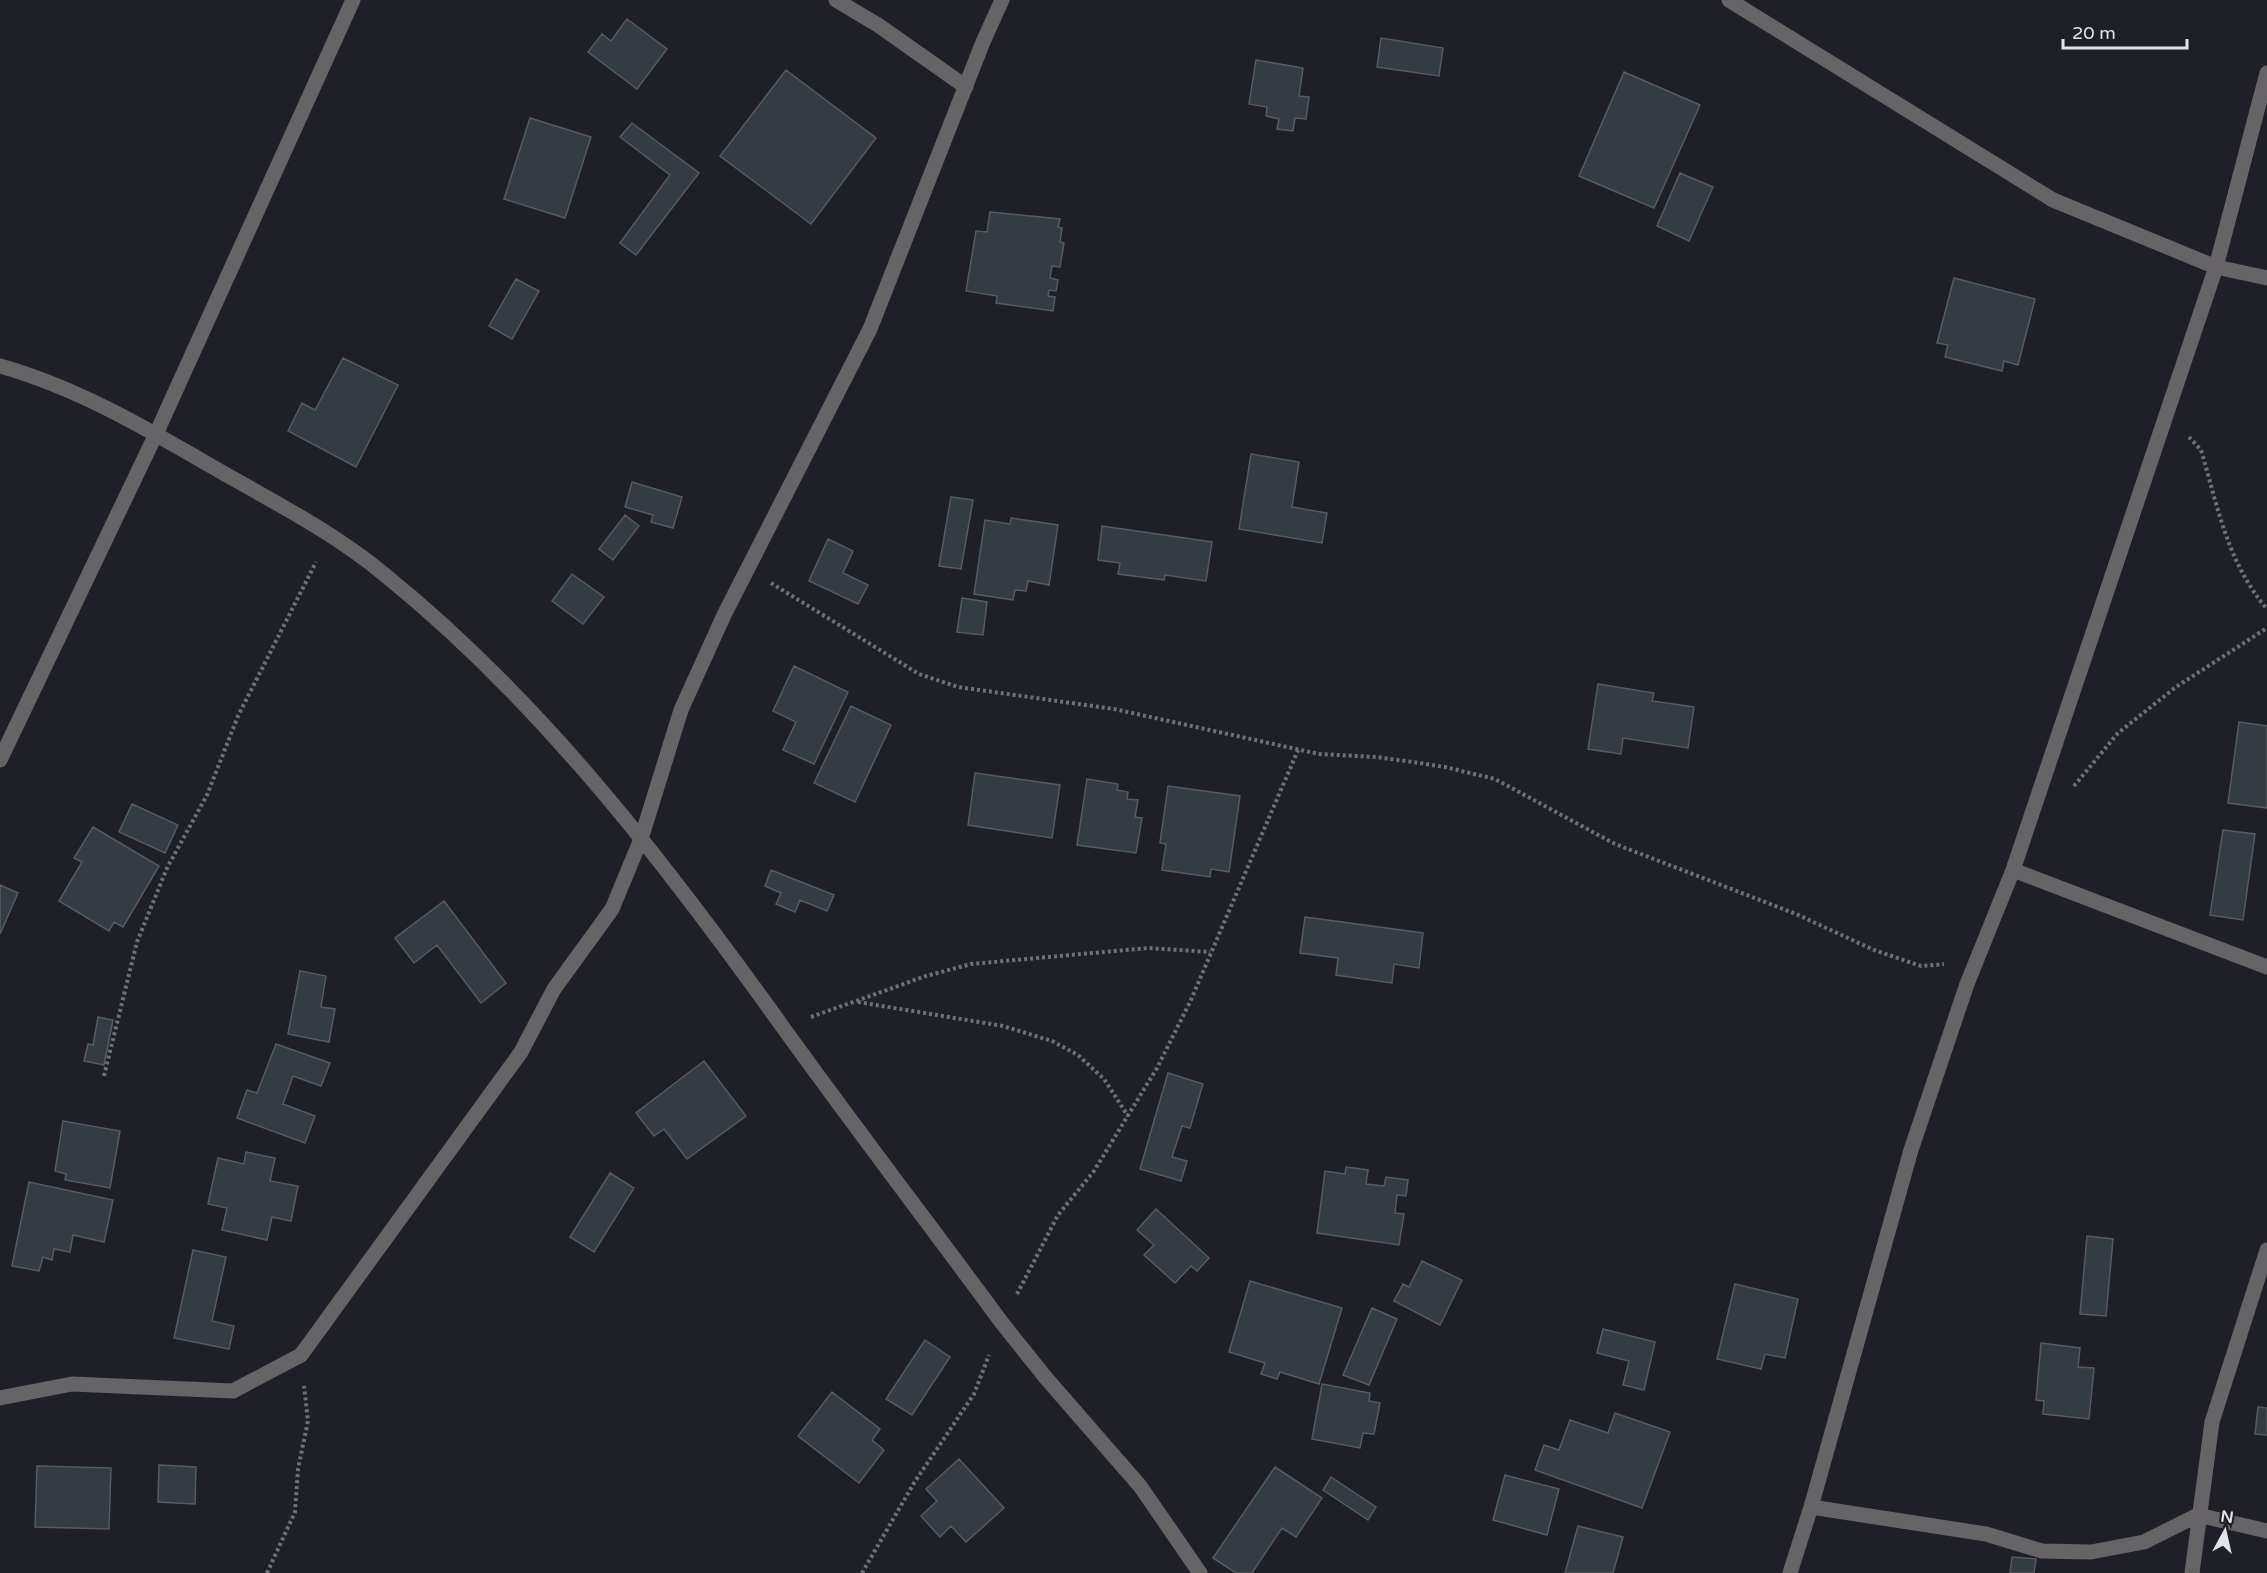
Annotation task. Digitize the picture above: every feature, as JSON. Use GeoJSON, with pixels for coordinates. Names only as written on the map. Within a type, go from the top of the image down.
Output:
{"type":"FeatureCollection","features":[{"type":"Feature","properties":{"kind":"street"},"geometry":{"type":"LineString","coordinates":[[0,760],[156,434],[353,0]]}},
{"type":"Feature","properties":{"kind":"street"},"geometry":{"type":"LineString","coordinates":[[836,0],[878,25],[966,87]]}},
{"type":"Feature","properties":{"kind":"street"},"geometry":{"type":"LineString","coordinates":[[0,1398],[72,1384],[233,1391],[301,1355],[521,1052],[554,989],[612,909],[641,839],[681,710],[747,569],[870,329],[1002,0]]}},
{"type":"Feature","properties":{"kind":"street"},"geometry":{"type":"LineString","coordinates":[[1729,0],[2053,200],[2216,267],[2267,278]]}},
{"type":"Feature","properties":{"kind":"street"},"geometry":{"type":"LineString","coordinates":[[1790,1573],[1811,1507],[1911,1150],[1967,984],[2013,870],[2216,267],[2267,73]]}},
{"type":"Feature","properties":{"kind":"street"},"geometry":{"type":"LineString","coordinates":[[0,366],[45,378],[156,434],[331,535],[385,574],[512,688],[641,839],[747,975],[1002,1323],[1046,1378],[1140,1486],[1200,1573]]}},
{"type":"Feature","properties":{"kind":"street"},"geometry":{"type":"LineString","coordinates":[[2013,870],[2267,968]]}},
{"type":"Feature","properties":{"kind":"street"},"geometry":{"type":"LineString","coordinates":[[2192,1573],[2212,1422],[2267,1250]]}},
{"type":"Feature","properties":{"kind":"street"},"geometry":{"type":"LineString","coordinates":[[1811,1507],[1986,1534],[2042,1551],[2091,1552],[2144,1542],[2198,1515],[2267,1531]]}},
{"type":"Feature","properties":{"kind":"path"},"geometry":{"type":"LineString","coordinates":[[2167,412],[2201,450],[2231,554],[2245,581],[2267,609]]}},
{"type":"Feature","properties":{"kind":"path"},"geometry":{"type":"LineString","coordinates":[[104,1076],[137,942],[167,868],[207,795],[238,716],[271,648],[331,535]]}},
{"type":"Feature","properties":{"kind":"path"},"geometry":{"type":"LineString","coordinates":[[747,569],[919,674],[958,687],[1114,709],[1298,750],[1445,766],[1495,779],[1615,844],[1796,914],[1874,950],[1921,966],[1949,963],[1980,955]]}},
{"type":"Feature","properties":{"kind":"path"},"geometry":{"type":"LineString","coordinates":[[2073,787],[2118,733],[2176,687],[2267,628]]}},
{"type":"Feature","properties":{"kind":"path"},"geometry":{"type":"LineString","coordinates":[[862,1573],[914,1483],[974,1394],[1002,1323],[1041,1243],[1058,1215],[1094,1171],[1157,1068],[1185,1012],[1298,750]]}},
{"type":"Feature","properties":{"kind":"path"},"geometry":{"type":"LineString","coordinates":[[782,1025],[857,1002],[926,976],[971,964],[1148,948],[1210,951]]}},
{"type":"Feature","properties":{"kind":"path"},"geometry":{"type":"LineString","coordinates":[[857,1002],[1003,1026],[1052,1041],[1078,1055],[1104,1079],[1128,1116]]}},
{"type":"Feature","properties":{"kind":"path"},"geometry":{"type":"LineString","coordinates":[[267,1573],[295,1512],[298,1469],[308,1420],[301,1355]]}},
{"type":"Feature","properties":{"kind":"building"},"geometry":{"type":"Polygon","coordinates":[[[627,19],[667,49],[637,89],[588,52],[602,34],[611,41],[627,19]]]}},
{"type":"Feature","properties":{"kind":"building"},"geometry":{"type":"Polygon","coordinates":[[[1381,38],[1443,48],[1439,76],[1377,67],[1381,38]]]}},
{"type":"Feature","properties":{"kind":"building"},"geometry":{"type":"Polygon","coordinates":[[[1256,60],[1303,68],[1299,96],[1309,97],[1306,119],[1295,118],[1293,131],[1277,129],[1279,119],[1266,116],[1267,107],[1249,104],[1256,60]]]}},
{"type":"Feature","properties":{"kind":"building"},"geometry":{"type":"Polygon","coordinates":[[[786,70],[876,138],[811,224],[720,156],[786,70]]]}},
{"type":"Feature","properties":{"kind":"building"},"geometry":{"type":"Polygon","coordinates":[[[1624,72],[1700,105],[1654,208],[1579,176],[1624,72]]]}},
{"type":"Feature","properties":{"kind":"building"},"geometry":{"type":"Polygon","coordinates":[[[530,118],[591,137],[565,218],[504,199],[530,118]]]}},
{"type":"Feature","properties":{"kind":"building"},"geometry":{"type":"Polygon","coordinates":[[[632,123],[699,173],[636,255],[620,243],[670,175],[620,137],[632,123]]]}},
{"type":"Feature","properties":{"kind":"building"},"geometry":{"type":"Polygon","coordinates":[[[1680,173],[1713,187],[1689,241],[1657,226],[1680,173]]]}},
{"type":"Feature","properties":{"kind":"building"},"geometry":{"type":"Polygon","coordinates":[[[990,212],[1060,219],[1058,227],[1062,228],[1060,242],[1064,243],[1060,267],[1052,266],[1050,278],[1058,280],[1056,291],[1049,290],[1048,296],[1055,297],[1053,311],[996,303],[997,296],[966,291],[976,231],[987,232],[990,212]]]}},
{"type":"Feature","properties":{"kind":"building"},"geometry":{"type":"Polygon","coordinates":[[[1954,278],[2035,299],[2018,365],[2004,361],[2002,371],[1945,357],[1948,345],[1937,343],[1954,278]]]}},
{"type":"Feature","properties":{"kind":"building"},"geometry":{"type":"Polygon","coordinates":[[[516,279],[539,291],[512,339],[489,326],[516,279]]]}},
{"type":"Feature","properties":{"kind":"building"},"geometry":{"type":"Polygon","coordinates":[[[343,358],[398,385],[356,467],[288,431],[302,403],[315,410],[343,358]]]}},
{"type":"Feature","properties":{"kind":"building"},"geometry":{"type":"Polygon","coordinates":[[[1251,454],[1299,462],[1292,507],[1327,513],[1322,543],[1239,529],[1251,454]]]}},
{"type":"Feature","properties":{"kind":"building"},"geometry":{"type":"Polygon","coordinates":[[[632,482],[682,497],[673,528],[651,522],[653,515],[625,507],[632,482]]]}},
{"type":"Feature","properties":{"kind":"building"},"geometry":{"type":"Polygon","coordinates":[[[951,497],[973,500],[961,569],[939,566],[951,497]]]}},
{"type":"Feature","properties":{"kind":"building"},"geometry":{"type":"Polygon","coordinates":[[[625,515],[639,526],[613,560],[599,549],[625,515]]]}},
{"type":"Feature","properties":{"kind":"building"},"geometry":{"type":"Polygon","coordinates":[[[1011,518],[1058,525],[1049,585],[1028,581],[1026,591],[1015,590],[1013,600],[974,594],[985,520],[1010,524],[1011,518]]]}},
{"type":"Feature","properties":{"kind":"building"},"geometry":{"type":"Polygon","coordinates":[[[1102,526],[1212,542],[1206,581],[1165,575],[1164,580],[1118,574],[1120,563],[1098,560],[1102,526]]]}},
{"type":"Feature","properties":{"kind":"building"},"geometry":{"type":"Polygon","coordinates":[[[828,539],[853,551],[843,573],[868,585],[858,604],[809,581],[828,539]]]}},
{"type":"Feature","properties":{"kind":"building"},"geometry":{"type":"Polygon","coordinates":[[[572,574],[604,597],[583,624],[552,601],[572,574]]]}},
{"type":"Feature","properties":{"kind":"building"},"geometry":{"type":"Polygon","coordinates":[[[962,598],[987,602],[983,635],[957,632],[962,598]]]}},
{"type":"Feature","properties":{"kind":"building"},"geometry":{"type":"Polygon","coordinates":[[[794,666],[848,692],[814,764],[783,750],[796,722],[773,711],[794,666]]]}},
{"type":"Feature","properties":{"kind":"building"},"geometry":{"type":"Polygon","coordinates":[[[1598,684],[1654,693],[1652,701],[1694,707],[1688,748],[1623,738],[1621,754],[1588,749],[1598,684]]]}},
{"type":"Feature","properties":{"kind":"building"},"geometry":{"type":"Polygon","coordinates":[[[851,706],[891,725],[855,802],[814,783],[851,706]]]}},
{"type":"Feature","properties":{"kind":"building"},"geometry":{"type":"Polygon","coordinates":[[[2239,722],[2267,726],[2267,808],[2228,803],[2239,722]]]}},
{"type":"Feature","properties":{"kind":"building"},"geometry":{"type":"Polygon","coordinates":[[[975,773],[1060,785],[1052,838],[968,825],[975,773]]]}},
{"type":"Feature","properties":{"kind":"building"},"geometry":{"type":"Polygon","coordinates":[[[1087,779],[1118,784],[1117,790],[1128,792],[1127,799],[1138,800],[1135,817],[1142,818],[1136,853],[1077,845],[1087,779]]]}},
{"type":"Feature","properties":{"kind":"building"},"geometry":{"type":"Polygon","coordinates":[[[1168,786],[1240,796],[1229,872],[1211,869],[1210,877],[1162,870],[1166,844],[1160,843],[1168,786]]]}},
{"type":"Feature","properties":{"kind":"building"},"geometry":{"type":"Polygon","coordinates":[[[132,804],[178,825],[165,853],[119,832],[132,804]]]}},
{"type":"Feature","properties":{"kind":"building"},"geometry":{"type":"Polygon","coordinates":[[[93,827],[159,866],[123,927],[114,922],[109,931],[59,901],[82,862],[74,858],[93,827]]]}},
{"type":"Feature","properties":{"kind":"building"},"geometry":{"type":"Polygon","coordinates":[[[2223,830],[2255,834],[2243,920],[2210,915],[2223,830]]]}},
{"type":"Feature","properties":{"kind":"building"},"geometry":{"type":"Polygon","coordinates":[[[771,870],[834,895],[827,911],[800,900],[795,912],[776,904],[781,893],[765,886],[771,870]]]}},
{"type":"Feature","properties":{"kind":"building"},"geometry":{"type":"Polygon","coordinates":[[[0,885],[18,893],[0,934],[0,885]]]}},
{"type":"Feature","properties":{"kind":"building"},"geometry":{"type":"Polygon","coordinates":[[[444,901],[506,983],[481,1003],[437,945],[414,963],[395,938],[444,901]]]}},
{"type":"Feature","properties":{"kind":"building"},"geometry":{"type":"Polygon","coordinates":[[[1305,917],[1423,933],[1419,968],[1394,964],[1392,983],[1336,975],[1338,958],[1300,953],[1305,917]]]}},
{"type":"Feature","properties":{"kind":"building"},"geometry":{"type":"Polygon","coordinates":[[[300,971],[326,976],[321,1007],[335,1009],[329,1042],[288,1034],[300,971]]]}},
{"type":"Feature","properties":{"kind":"building"},"geometry":{"type":"Polygon","coordinates":[[[98,1017],[113,1020],[104,1065],[84,1061],[88,1044],[93,1045],[98,1017]]]}},
{"type":"Feature","properties":{"kind":"building"},"geometry":{"type":"Polygon","coordinates":[[[276,1044],[330,1063],[321,1086],[293,1076],[283,1104],[315,1116],[305,1143],[237,1118],[247,1090],[257,1093],[276,1044]]]}},
{"type":"Feature","properties":{"kind":"building"},"geometry":{"type":"Polygon","coordinates":[[[704,1061],[746,1116],[687,1159],[664,1129],[654,1136],[636,1113],[704,1061]]]}},
{"type":"Feature","properties":{"kind":"building"},"geometry":{"type":"Polygon","coordinates":[[[1168,1073],[1203,1084],[1190,1128],[1182,1126],[1172,1157],[1187,1161],[1181,1181],[1140,1169],[1168,1073]]]}},
{"type":"Feature","properties":{"kind":"building"},"geometry":{"type":"Polygon","coordinates":[[[63,1121],[120,1131],[110,1188],[65,1180],[66,1174],[55,1171],[63,1121]]]}},
{"type":"Feature","properties":{"kind":"building"},"geometry":{"type":"Polygon","coordinates":[[[246,1152],[275,1158],[270,1181],[298,1186],[291,1221],[272,1217],[267,1240],[222,1230],[227,1208],[208,1204],[218,1158],[244,1164],[246,1152]]]}},
{"type":"Feature","properties":{"kind":"building"},"geometry":{"type":"Polygon","coordinates":[[[1346,1167],[1368,1170],[1366,1184],[1384,1186],[1386,1177],[1408,1180],[1406,1196],[1397,1195],[1395,1213],[1404,1214],[1399,1245],[1317,1233],[1325,1171],[1345,1174],[1346,1167]]]}},
{"type":"Feature","properties":{"kind":"building"},"geometry":{"type":"Polygon","coordinates":[[[610,1173],[634,1188],[594,1252],[570,1237],[610,1173]]]}},
{"type":"Feature","properties":{"kind":"building"},"geometry":{"type":"Polygon","coordinates":[[[29,1182],[113,1200],[104,1242],[73,1235],[70,1252],[54,1249],[52,1260],[43,1257],[39,1271],[12,1266],[29,1182]]]}},
{"type":"Feature","properties":{"kind":"building"},"geometry":{"type":"Polygon","coordinates":[[[1156,1209],[1209,1258],[1197,1271],[1191,1266],[1175,1283],[1144,1255],[1154,1245],[1137,1230],[1156,1209]]]}},
{"type":"Feature","properties":{"kind":"building"},"geometry":{"type":"Polygon","coordinates":[[[2087,1236],[2113,1239],[2106,1316],[2080,1314],[2087,1236]]]}},
{"type":"Feature","properties":{"kind":"building"},"geometry":{"type":"Polygon","coordinates":[[[193,1250],[226,1257],[212,1321],[234,1326],[229,1349],[174,1338],[193,1250]]]}},
{"type":"Feature","properties":{"kind":"building"},"geometry":{"type":"Polygon","coordinates":[[[1422,1261],[1462,1280],[1440,1325],[1394,1301],[1403,1284],[1409,1287],[1422,1261]]]}},
{"type":"Feature","properties":{"kind":"building"},"geometry":{"type":"Polygon","coordinates":[[[1250,1281],[1342,1308],[1319,1384],[1280,1372],[1277,1379],[1261,1374],[1265,1363],[1229,1352],[1250,1281]]]}},
{"type":"Feature","properties":{"kind":"building"},"geometry":{"type":"Polygon","coordinates":[[[1735,1284],[1798,1299],[1785,1358],[1765,1354],[1761,1369],[1717,1359],[1735,1284]]]}},
{"type":"Feature","properties":{"kind":"building"},"geometry":{"type":"Polygon","coordinates":[[[1372,1308],[1397,1319],[1369,1385],[1343,1375],[1372,1308]]]}},
{"type":"Feature","properties":{"kind":"building"},"geometry":{"type":"Polygon","coordinates":[[[1603,1329],[1655,1342],[1644,1390],[1623,1385],[1629,1361],[1597,1353],[1603,1329]]]}},
{"type":"Feature","properties":{"kind":"building"},"geometry":{"type":"Polygon","coordinates":[[[925,1340],[950,1357],[912,1415],[886,1399],[925,1340]]]}},
{"type":"Feature","properties":{"kind":"building"},"geometry":{"type":"Polygon","coordinates":[[[2041,1343],[2080,1348],[2078,1367],[2094,1368],[2089,1419],[2043,1414],[2044,1401],[2036,1400],[2041,1343]]]}},
{"type":"Feature","properties":{"kind":"building"},"geometry":{"type":"Polygon","coordinates":[[[1322,1384],[1370,1393],[1369,1401],[1380,1403],[1374,1434],[1363,1433],[1360,1448],[1312,1439],[1322,1384]]]}},
{"type":"Feature","properties":{"kind":"building"},"geometry":{"type":"Polygon","coordinates":[[[832,1392],[880,1429],[872,1440],[884,1450],[859,1483],[798,1436],[832,1392]]]}},
{"type":"Feature","properties":{"kind":"building"},"geometry":{"type":"Polygon","coordinates":[[[2258,1407],[2267,1408],[2267,1435],[2255,1434],[2258,1407]]]}},
{"type":"Feature","properties":{"kind":"building"},"geometry":{"type":"Polygon","coordinates":[[[1615,1413],[1670,1432],[1642,1508],[1535,1470],[1544,1445],[1559,1450],[1570,1420],[1608,1433],[1615,1413]]]}},
{"type":"Feature","properties":{"kind":"building"},"geometry":{"type":"Polygon","coordinates":[[[959,1459],[1004,1508],[966,1542],[951,1526],[940,1537],[921,1516],[937,1501],[926,1489],[959,1459]]]}},
{"type":"Feature","properties":{"kind":"building"},"geometry":{"type":"Polygon","coordinates":[[[159,1465],[196,1467],[195,1504],[158,1502],[159,1465]]]}},
{"type":"Feature","properties":{"kind":"building"},"geometry":{"type":"Polygon","coordinates":[[[37,1466],[111,1468],[109,1529],[35,1527],[37,1466]]]}},
{"type":"Feature","properties":{"kind":"building"},"geometry":{"type":"Polygon","coordinates":[[[1275,1467],[1322,1498],[1296,1537],[1282,1528],[1252,1573],[1236,1573],[1213,1558],[1275,1467]]]}},
{"type":"Feature","properties":{"kind":"building"},"geometry":{"type":"Polygon","coordinates":[[[1505,1475],[1559,1489],[1547,1535],[1493,1520],[1505,1475]]]}},
{"type":"Feature","properties":{"kind":"building"},"geometry":{"type":"Polygon","coordinates":[[[1331,1477],[1376,1507],[1368,1520],[1323,1490],[1331,1477]]]}},
{"type":"Feature","properties":{"kind":"building"},"geometry":{"type":"Polygon","coordinates":[[[1578,1526],[1623,1537],[1613,1573],[1565,1573],[1578,1526]]]}},
{"type":"Feature","properties":{"kind":"building"},"geometry":{"type":"Polygon","coordinates":[[[2012,1557],[2036,1559],[2034,1573],[2010,1573],[2012,1557]]]}}]}
